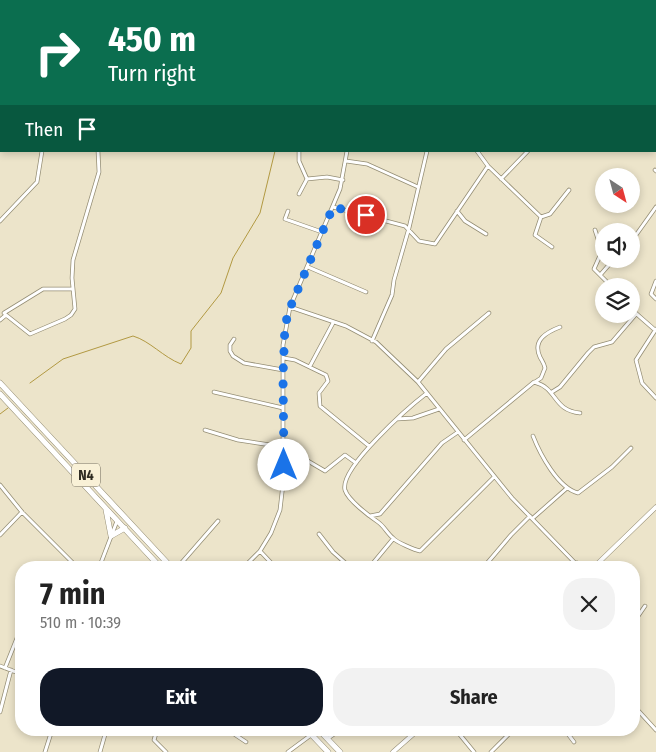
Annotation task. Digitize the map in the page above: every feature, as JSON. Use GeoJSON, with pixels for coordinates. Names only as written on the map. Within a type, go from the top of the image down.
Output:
{"type":"FeatureCollection","features":[{"type":"Feature","properties":{"kind":"highway","name":"N4"},"geometry":{"type":"LineString","coordinates":[[0,383],[166,561]]}},
{"type":"Feature","properties":{"kind":"highway","name":"N4"},"geometry":{"type":"LineString","coordinates":[[0,394],[155,561]]}},
{"type":"Feature","properties":{"kind":"highway"},"geometry":{"type":"LineString","coordinates":[[105,509],[111,536],[125,528]]}},
{"type":"Feature","properties":{"kind":"highway"},"geometry":{"type":"LineString","coordinates":[[313,736],[328,752]]}},
{"type":"Feature","properties":{"kind":"highway"},"geometry":{"type":"LineString","coordinates":[[324,736],[340,752]]}},
{"type":"Feature","properties":{"kind":"street"},"geometry":{"type":"LineString","coordinates":[[0,221],[37,182],[42,152]]}},
{"type":"Feature","properties":{"kind":"street"},"geometry":{"type":"LineString","coordinates":[[6,315],[30,334],[39,332],[71,315],[74,309],[73,260],[99,172],[98,152]]}},
{"type":"Feature","properties":{"kind":"street"},"geometry":{"type":"LineString","coordinates":[[299,152],[299,161],[307,179]]}},
{"type":"Feature","properties":{"kind":"street"},"geometry":{"type":"LineString","coordinates":[[250,561],[260,551],[271,533],[280,510],[283,484],[285,325],[290,308],[343,180],[347,152]]}},
{"type":"Feature","properties":{"kind":"street"},"geometry":{"type":"LineString","coordinates":[[372,341],[392,295],[394,280],[409,228],[427,152]]}},
{"type":"Feature","properties":{"kind":"street"},"geometry":{"type":"LineString","coordinates":[[478,152],[488,166],[541,217]]}},
{"type":"Feature","properties":{"kind":"street"},"geometry":{"type":"LineString","coordinates":[[501,179],[527,152]]}},
{"type":"Feature","properties":{"kind":"street"},"geometry":{"type":"LineString","coordinates":[[346,161],[367,164],[418,187]]}},
{"type":"Feature","properties":{"kind":"street"},"geometry":{"type":"LineString","coordinates":[[333,207],[409,228],[419,241],[435,244],[488,166]]}},
{"type":"Feature","properties":{"kind":"street"},"geometry":{"type":"LineString","coordinates":[[307,179],[327,176],[343,180]]}},
{"type":"Feature","properties":{"kind":"street"},"geometry":{"type":"LineString","coordinates":[[299,194],[307,179]]}},
{"type":"Feature","properties":{"kind":"street"},"geometry":{"type":"LineString","coordinates":[[541,217],[550,214],[569,190]]}},
{"type":"Feature","properties":{"kind":"street"},"geometry":{"type":"LineString","coordinates":[[640,229],[656,207]]}},
{"type":"Feature","properties":{"kind":"street"},"geometry":{"type":"LineString","coordinates":[[288,211],[285,219],[322,232]]}},
{"type":"Feature","properties":{"kind":"street"},"geometry":{"type":"LineString","coordinates":[[457,211],[466,221],[486,234]]}},
{"type":"Feature","properties":{"kind":"street"},"geometry":{"type":"LineString","coordinates":[[541,217],[535,235],[552,247]]}},
{"type":"Feature","properties":{"kind":"street"},"geometry":{"type":"LineString","coordinates":[[308,267],[366,292]]}},
{"type":"Feature","properties":{"kind":"street"},"geometry":{"type":"LineString","coordinates":[[595,267],[594,269],[604,278]]}},
{"type":"Feature","properties":{"kind":"street"},"geometry":{"type":"LineString","coordinates":[[601,274],[606,268]]}},
{"type":"Feature","properties":{"kind":"street"},"geometry":{"type":"LineString","coordinates":[[656,281],[651,294],[656,298]]}},
{"type":"Feature","properties":{"kind":"street"},"geometry":{"type":"LineString","coordinates":[[0,320],[6,315],[4,313],[43,289],[73,289]]}},
{"type":"Feature","properties":{"kind":"street"},"geometry":{"type":"LineString","coordinates":[[290,308],[346,326],[372,341],[418,382],[494,476],[575,561]]}},
{"type":"Feature","properties":{"kind":"street"},"geometry":{"type":"LineString","coordinates":[[418,382],[446,349],[489,313]]}},
{"type":"Feature","properties":{"kind":"street"},"geometry":{"type":"LineString","coordinates":[[640,317],[656,330],[636,360],[642,383],[656,398]]}},
{"type":"Feature","properties":{"kind":"street"},"geometry":{"type":"LineString","coordinates":[[310,366],[333,323]]}},
{"type":"Feature","properties":{"kind":"street"},"geometry":{"type":"LineString","coordinates":[[552,392],[560,386],[594,347],[612,342],[628,323]]}},
{"type":"Feature","properties":{"kind":"street"},"geometry":{"type":"LineString","coordinates":[[464,440],[541,378],[545,368],[537,348],[539,340],[548,331],[560,327]]}},
{"type":"Feature","properties":{"kind":"street"},"geometry":{"type":"LineString","coordinates":[[234,339],[230,345],[230,351],[239,360],[283,370]]}},
{"type":"Feature","properties":{"kind":"street"},"geometry":{"type":"LineString","coordinates":[[284,358],[310,366],[328,377],[326,386],[319,393],[320,406],[369,446]]}},
{"type":"Feature","properties":{"kind":"street"},"geometry":{"type":"LineString","coordinates":[[534,382],[552,392],[557,404],[568,411],[580,413]]}},
{"type":"Feature","properties":{"kind":"street"},"geometry":{"type":"LineString","coordinates":[[214,392],[283,408]]}},
{"type":"Feature","properties":{"kind":"street"},"geometry":{"type":"LineString","coordinates":[[427,393],[394,420],[369,446],[356,463],[346,481],[345,490],[369,517],[380,523],[393,539],[420,551],[494,476]]}},
{"type":"Feature","properties":{"kind":"street"},"geometry":{"type":"LineString","coordinates":[[394,420],[412,418],[440,409]]}},
{"type":"Feature","properties":{"kind":"street"},"geometry":{"type":"LineString","coordinates":[[204,430],[238,440],[284,446],[325,471],[345,455],[356,463]]}},
{"type":"Feature","properties":{"kind":"street"},"geometry":{"type":"LineString","coordinates":[[369,517],[380,514],[442,443],[458,432]]}},
{"type":"Feature","properties":{"kind":"street"},"geometry":{"type":"LineString","coordinates":[[533,436],[541,455],[567,488],[581,493],[631,448]]}},
{"type":"Feature","properties":{"kind":"street"},"geometry":{"type":"LineString","coordinates":[[0,486],[22,512],[71,561]]}},
{"type":"Feature","properties":{"kind":"street"},"geometry":{"type":"LineString","coordinates":[[489,561],[511,535],[567,488]]}},
{"type":"Feature","properties":{"kind":"street"},"geometry":{"type":"LineString","coordinates":[[600,561],[655,509]]}},
{"type":"Feature","properties":{"kind":"street"},"geometry":{"type":"LineString","coordinates":[[0,536],[22,512]]}},
{"type":"Feature","properties":{"kind":"street"},"geometry":{"type":"LineString","coordinates":[[102,561],[121,512]]}},
{"type":"Feature","properties":{"kind":"street"},"geometry":{"type":"LineString","coordinates":[[380,514],[380,523]]}},
{"type":"Feature","properties":{"kind":"street"},"geometry":{"type":"LineString","coordinates":[[183,561],[218,521]]}},
{"type":"Feature","properties":{"kind":"street"},"geometry":{"type":"LineString","coordinates":[[319,534],[332,552],[343,561]]}},
{"type":"Feature","properties":{"kind":"street"},"geometry":{"type":"LineString","coordinates":[[375,561],[393,539]]}},
{"type":"Feature","properties":{"kind":"street"},"geometry":{"type":"LineString","coordinates":[[260,551],[269,561]]}},
{"type":"Feature","properties":{"kind":"street"},"geometry":{"type":"LineString","coordinates":[[640,613],[645,606]]}},
{"type":"Feature","properties":{"kind":"street"},"geometry":{"type":"LineString","coordinates":[[5,668],[15,643]]}},
{"type":"Feature","properties":{"kind":"street"},"geometry":{"type":"LineString","coordinates":[[0,666],[15,672]]}},
{"type":"Feature","properties":{"kind":"street"},"geometry":{"type":"LineString","coordinates":[[0,712],[11,670]]}},
{"type":"Feature","properties":{"kind":"street"},"geometry":{"type":"LineString","coordinates":[[640,713],[656,730]]}},
{"type":"Feature","properties":{"kind":"street"},"geometry":{"type":"LineString","coordinates":[[45,752],[50,736]]}},
{"type":"Feature","properties":{"kind":"street"},"geometry":{"type":"LineString","coordinates":[[100,752],[105,736]]}},
{"type":"Feature","properties":{"kind":"street"},"geometry":{"type":"LineString","coordinates":[[155,736],[154,740],[166,752]]}},
{"type":"Feature","properties":{"kind":"street"},"geometry":{"type":"LineString","coordinates":[[237,736],[246,742]]}},
{"type":"Feature","properties":{"kind":"street"},"geometry":{"type":"LineString","coordinates":[[288,752],[305,736]]}},
{"type":"Feature","properties":{"kind":"street"},"geometry":{"type":"LineString","coordinates":[[327,739],[331,736]]}},
{"type":"Feature","properties":{"kind":"street"},"geometry":{"type":"LineString","coordinates":[[393,752],[411,736]]}},
{"type":"Feature","properties":{"kind":"street"},"geometry":{"type":"LineString","coordinates":[[461,736],[474,752]]}},
{"type":"Feature","properties":{"kind":"street"},"geometry":{"type":"LineString","coordinates":[[491,752],[507,736]]}},
{"type":"Feature","properties":{"kind":"street"},"geometry":{"type":"LineString","coordinates":[[570,736],[574,742]]}},
{"type":"Feature","properties":{"kind":"waterway"},"geometry":{"type":"LineString","coordinates":[[30,383],[63,359],[133,336],[181,364],[191,348],[191,331],[221,293],[233,258],[260,213],[275,152]]}},
{"type":"Feature","properties":{"kind":"waterway"},"geometry":{"type":"LineString","coordinates":[[0,414],[8,408]]}},
{"type":"Feature","properties":{"kind":"route"},"geometry":{"type":"LineString","coordinates":[[284,465],[283,345],[285,325],[290,308],[333,207],[366,215]]}}]}
